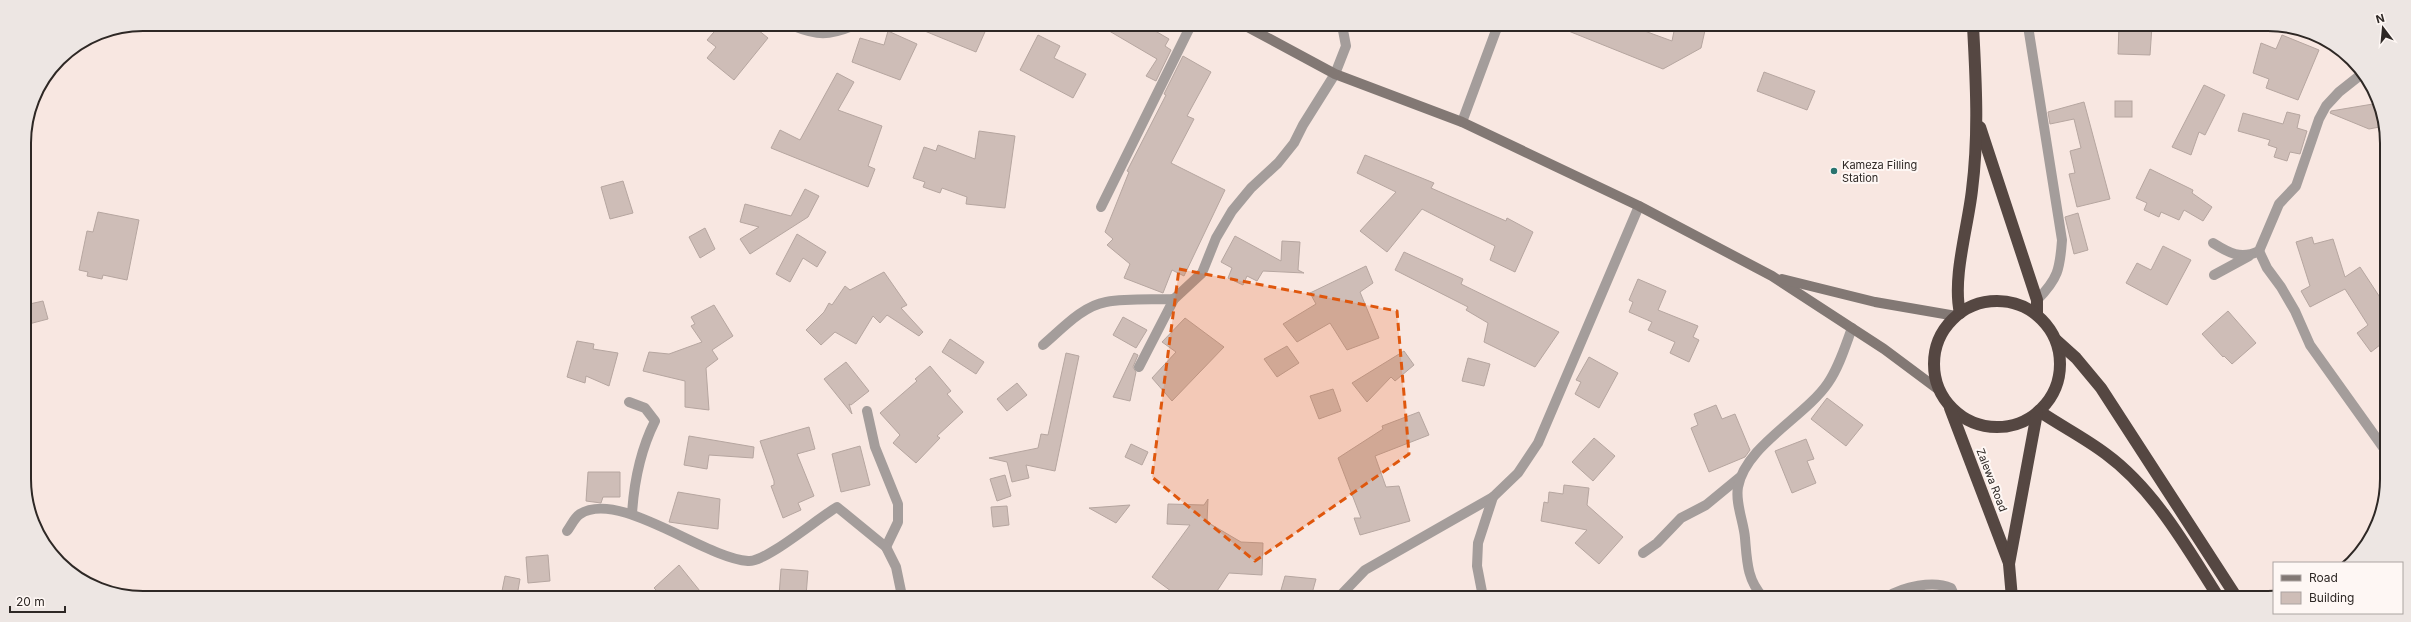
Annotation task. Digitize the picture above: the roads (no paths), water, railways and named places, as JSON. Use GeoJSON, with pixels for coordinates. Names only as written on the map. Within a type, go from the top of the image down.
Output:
{"type":"FeatureCollection","features":[{"type":"Feature","properties":{"kind":"highway"},"geometry":{"type":"LineString","coordinates":[[1958,314],[1956,290],[1972,189],[1977,120],[1973,31]]}},
{"type":"Feature","properties":{"kind":"highway"},"geometry":{"type":"LineString","coordinates":[[1977,120],[2037,300],[2037,315]]}},
{"type":"Feature","properties":{"kind":"highway"},"geometry":{"type":"LineString","coordinates":[[2056,339],[2060,354],[2060,370],[2057,385],[2050,399],[2038,412],[2012,426],[1998,428],[1971,422],[1949,405],[1939,390],[1934,370],[1935,350],[1943,331],[1958,314],[1972,306],[1999,301],[2025,307],[2037,315],[2048,326],[2056,339],[2076,358],[2101,388],[2233,591]]}},
{"type":"Feature","properties":{"kind":"highway","name":"Zalewa Road"},"geometry":{"type":"LineString","coordinates":[[1949,405],[2009,564],[2011,591]]}},
{"type":"Feature","properties":{"kind":"highway"},"geometry":{"type":"LineString","coordinates":[[2038,412],[2107,455],[2144,489],[2188,550],[2214,591]]}},
{"type":"Feature","properties":{"kind":"highway","name":"Zalewa Road"},"geometry":{"type":"LineString","coordinates":[[2009,564],[2038,412]]}},
{"type":"Feature","properties":{"kind":"main road"},"geometry":{"type":"LineString","coordinates":[[1255,31],[1335,74],[1462,122],[1639,206],[1772,276],[1852,328],[1939,390]]}},
{"type":"Feature","properties":{"kind":"main road"},"geometry":{"type":"LineString","coordinates":[[1772,276],[1875,302],[1958,314]]}},
{"type":"Feature","properties":{"kind":"street"},"geometry":{"type":"LineString","coordinates":[[806,31],[813,34],[827,35],[838,31]]}},
{"type":"Feature","properties":{"kind":"street"},"geometry":{"type":"LineString","coordinates":[[1101,207],[1188,31]]}},
{"type":"Feature","properties":{"kind":"street"},"geometry":{"type":"LineString","coordinates":[[1139,367],[1174,299],[1202,273],[1216,238],[1232,211],[1251,188],[1278,164],[1294,143],[1303,125],[1335,74],[1346,46],[1343,31]]}},
{"type":"Feature","properties":{"kind":"street"},"geometry":{"type":"LineString","coordinates":[[1462,122],[1496,31]]}},
{"type":"Feature","properties":{"kind":"street"},"geometry":{"type":"LineString","coordinates":[[2029,31],[2062,240],[2060,263],[2052,285],[2037,300]]}},
{"type":"Feature","properties":{"kind":"street"},"geometry":{"type":"LineString","coordinates":[[2214,274],[2259,251],[2279,204],[2296,186],[2319,119],[2326,106],[2339,92],[2358,76]]}},
{"type":"Feature","properties":{"kind":"street"},"geometry":{"type":"LineString","coordinates":[[1345,591],[1365,570],[1493,498],[1518,473],[1538,443],[1639,206]]}},
{"type":"Feature","properties":{"kind":"street"},"geometry":{"type":"LineString","coordinates":[[2213,243],[2239,257],[2249,256]]}},
{"type":"Feature","properties":{"kind":"street"},"geometry":{"type":"LineString","coordinates":[[2259,251],[2267,268],[2291,305],[2310,345],[2380,443]]}},
{"type":"Feature","properties":{"kind":"street"},"geometry":{"type":"LineString","coordinates":[[1043,345],[1081,313],[1094,306],[1106,302],[1174,299]]}},
{"type":"Feature","properties":{"kind":"street"},"geometry":{"type":"LineString","coordinates":[[1643,553],[1657,543],[1680,518],[1706,505],[1740,477],[1758,451],[1810,404],[1828,384],[1839,364],[1852,328]]}},
{"type":"Feature","properties":{"kind":"street"},"geometry":{"type":"LineString","coordinates":[[629,402],[645,408],[656,421],[646,440],[638,465],[633,488],[632,514]]}},
{"type":"Feature","properties":{"kind":"street"},"geometry":{"type":"LineString","coordinates":[[867,411],[875,447],[898,504],[898,522],[886,547]]}},
{"type":"Feature","properties":{"kind":"street"},"geometry":{"type":"LineString","coordinates":[[1740,477],[1738,497],[1744,525],[1748,575],[1752,584],[1758,591]]}},
{"type":"Feature","properties":{"kind":"street"},"geometry":{"type":"LineString","coordinates":[[1482,591],[1477,566],[1478,543],[1493,498]]}},
{"type":"Feature","properties":{"kind":"street"},"geometry":{"type":"LineString","coordinates":[[567,532],[578,515],[590,510],[632,514],[714,550],[747,561],[771,554],[818,518],[837,507],[886,547],[896,567],[901,591]]}},
{"type":"Feature","properties":{"kind":"street"},"geometry":{"type":"LineString","coordinates":[[1897,591],[1938,584],[1951,588],[1952,591]]}},
{"type":"Feature","properties":{"kind":"place","name":"Kameza Filling Station"},"geometry":{"type":"Point","coordinates":[1834,171]}}]}
